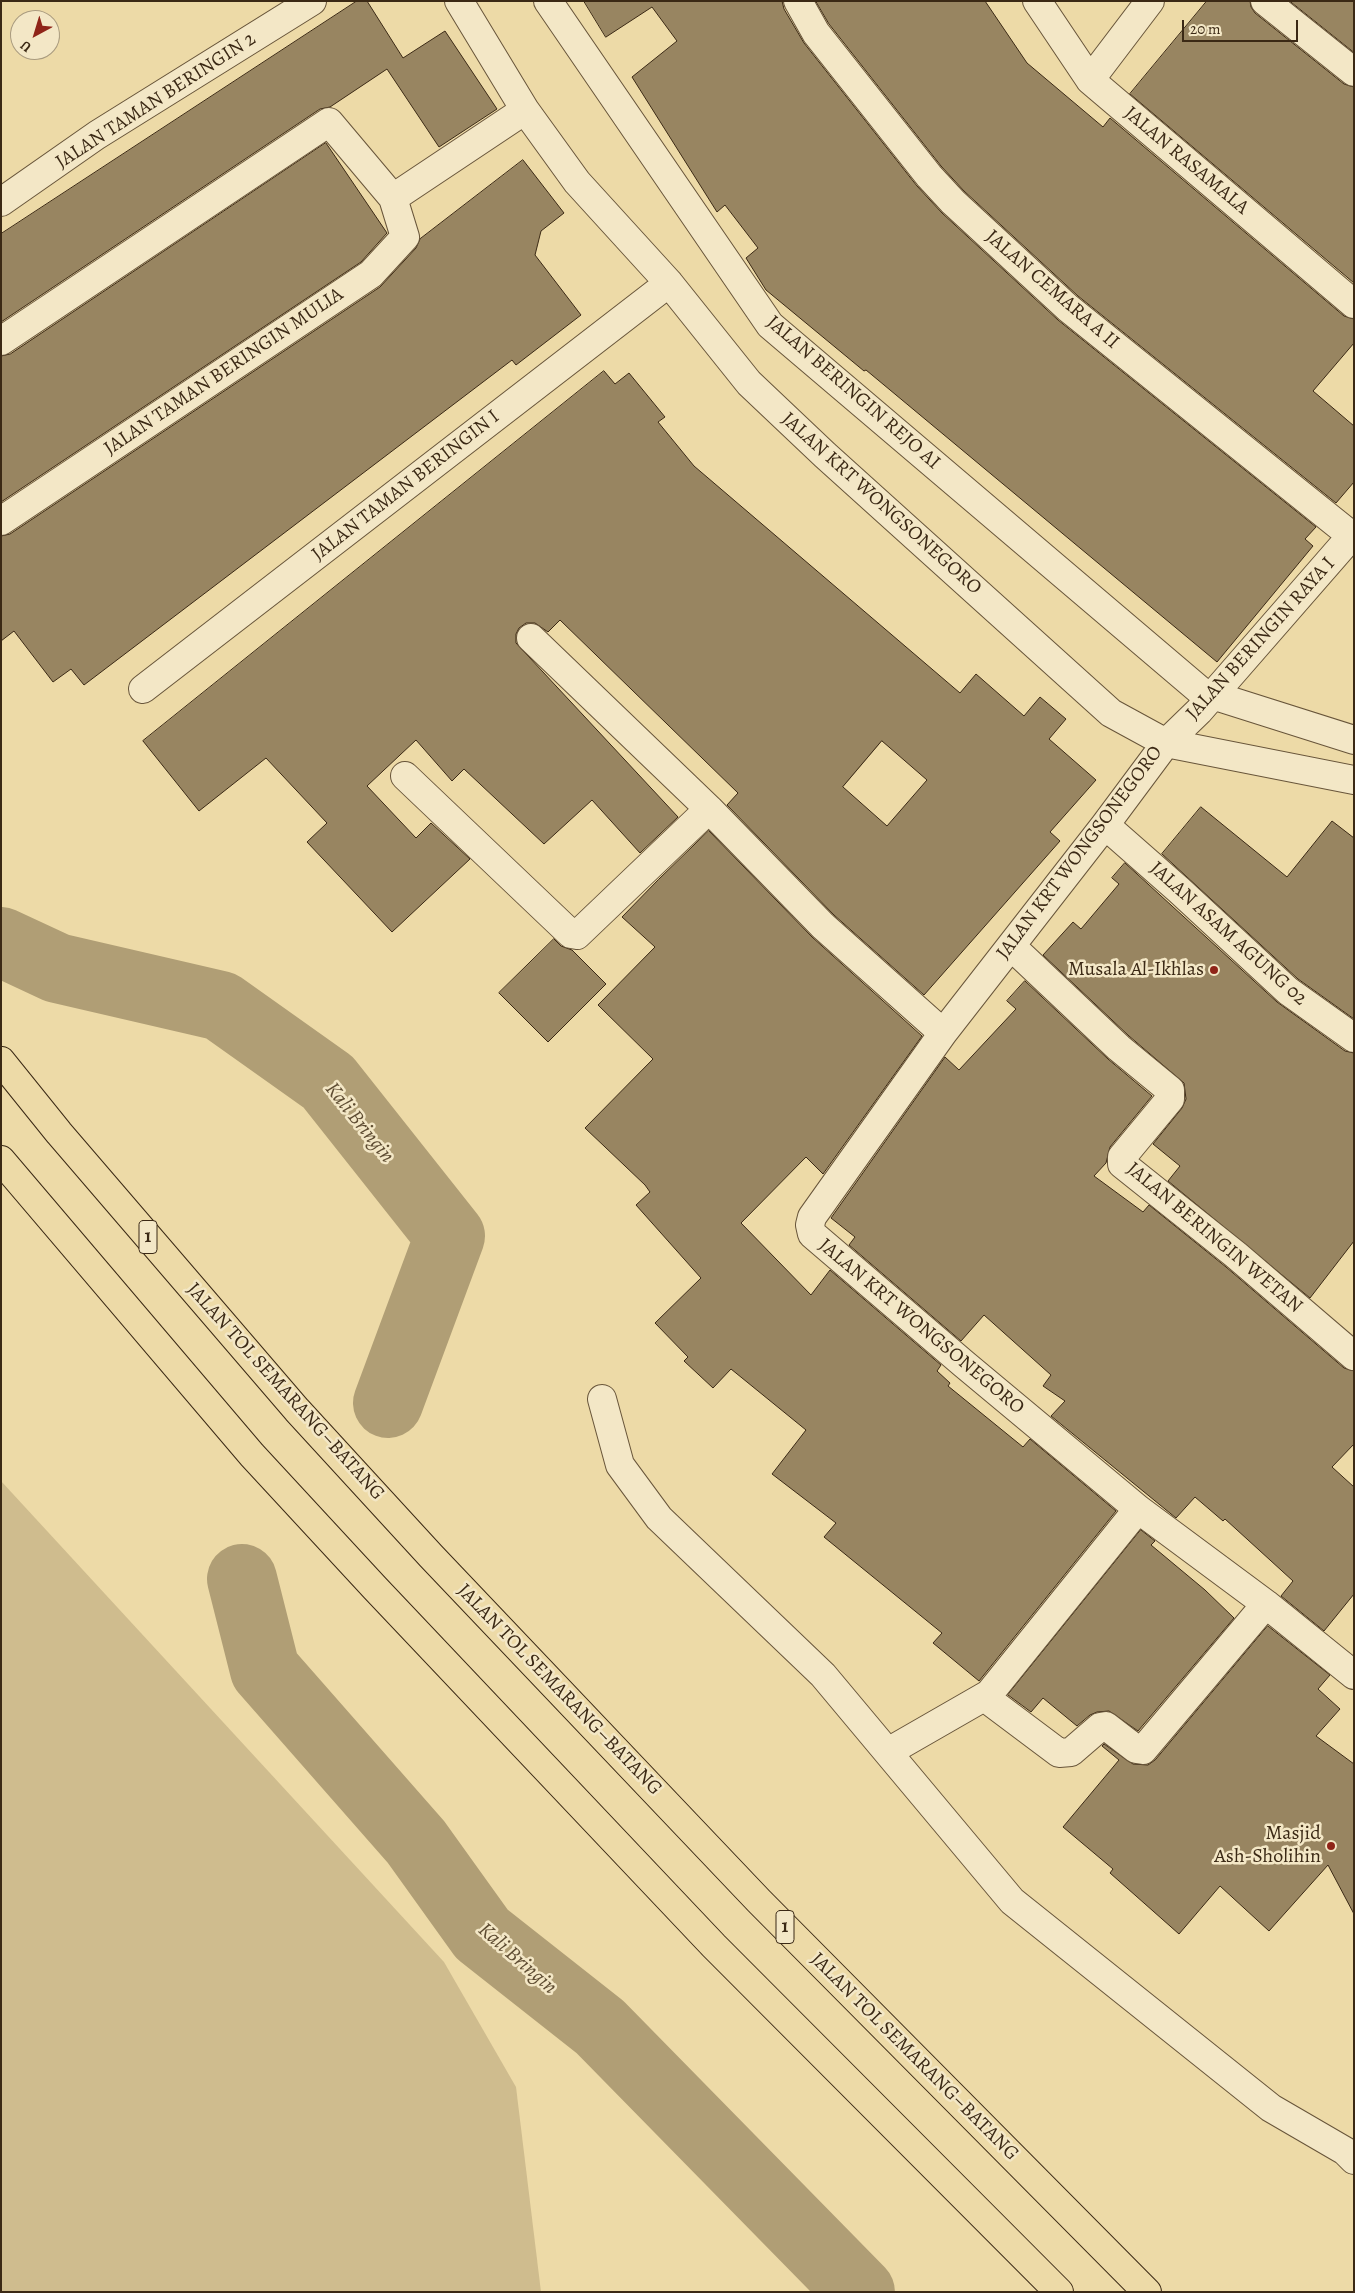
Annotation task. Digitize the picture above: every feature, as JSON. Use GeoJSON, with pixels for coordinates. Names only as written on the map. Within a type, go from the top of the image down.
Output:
{"type":"FeatureCollection","features":[{"type":"Feature","properties":{"kind":"highway","name":"JALAN TOL SEMARANG–BATANG"},"geometry":{"type":"LineString","coordinates":[[1,1061],[59,1133],[297,1410],[431,1556],[759,1901],[1147,2292]]}},
{"type":"Feature","properties":{"kind":"highway"},"geometry":{"type":"LineString","coordinates":[[1,1160],[252,1455],[375,1588],[714,1946],[1058,2292]]}},
{"type":"Feature","properties":{"kind":"street","name":"JALAN TAMAN BERINGIN 2"},"geometry":{"type":"LineString","coordinates":[[1,202],[97,135],[312,1]]}},
{"type":"Feature","properties":{"kind":"street","name":"JALAN KRT WONGSONEGORO"},"geometry":{"type":"LineString","coordinates":[[459,1],[524,110],[577,182],[669,283],[749,383],[825,455],[1111,713],[1166,743],[1105,825],[943,1033],[812,1217],[810,1224],[812,1234],[1138,1509],[1266,1604],[1354,1675]]}},
{"type":"Feature","properties":{"kind":"street","name":"JALAN BERINGIN REJO AI"},"geometry":{"type":"LineString","coordinates":[[548,1],[770,325],[1211,697]]}},
{"type":"Feature","properties":{"kind":"street","name":"JALAN CEMARA A II"},"geometry":{"type":"LineString","coordinates":[[798,1],[816,34],[929,176],[953,202],[1068,308],[1353,535]]}},
{"type":"Feature","properties":{"kind":"street","name":"JALAN RASAMALA"},"geometry":{"type":"LineString","coordinates":[[1038,1],[1090,80],[1354,304]]}},
{"type":"Feature","properties":{"kind":"street"},"geometry":{"type":"LineString","coordinates":[[1090,80],[1150,1]]}},
{"type":"Feature","properties":{"kind":"street"},"geometry":{"type":"LineString","coordinates":[[1265,1],[1354,72]]}},
{"type":"Feature","properties":{"kind":"street"},"geometry":{"type":"LineString","coordinates":[[393,198],[524,110]]}},
{"type":"Feature","properties":{"kind":"street","name":"JALAN TAMAN BERINGIN MULIA"},"geometry":{"type":"LineString","coordinates":[[1,341],[329,122],[393,198],[405,237],[371,274],[1,521]]}},
{"type":"Feature","properties":{"kind":"street","name":"JALAN TAMAN BERINGIN I"},"geometry":{"type":"LineString","coordinates":[[143,690],[669,283]]}},
{"type":"Feature","properties":{"kind":"street","name":"JALAN BERINGIN RAYA I"},"geometry":{"type":"LineString","coordinates":[[1166,743],[1211,697],[1353,535]]}},
{"type":"Feature","properties":{"kind":"street"},"geometry":{"type":"LineString","coordinates":[[531,638],[709,809],[823,926],[943,1033]]}},
{"type":"Feature","properties":{"kind":"street"},"geometry":{"type":"LineString","coordinates":[[1211,697],[1354,740]]}},
{"type":"Feature","properties":{"kind":"street"},"geometry":{"type":"LineString","coordinates":[[1166,743],[1354,780]]}},
{"type":"Feature","properties":{"kind":"street"},"geometry":{"type":"LineString","coordinates":[[404,776],[571,934],[577,935],[709,809]]}},
{"type":"Feature","properties":{"kind":"street","name":"JALAN ASAM AGUNG 02"},"geometry":{"type":"LineString","coordinates":[[1105,825],[1179,890],[1288,991],[1354,1038]]}},
{"type":"Feature","properties":{"kind":"street","name":"JALAN BERINGIN WETAN"},"geometry":{"type":"LineString","coordinates":[[1011,946],[1118,1048],[1170,1090],[1170,1099],[1122,1157],[1122,1164],[1236,1255],[1354,1356]]}},
{"type":"Feature","properties":{"kind":"street"},"geometry":{"type":"LineString","coordinates":[[602,1399],[620,1464],[659,1518],[823,1675],[1012,1901],[1271,2108],[1345,2151],[1354,2160]]}},
{"type":"Feature","properties":{"kind":"street"},"geometry":{"type":"LineString","coordinates":[[888,1752],[989,1694],[1138,1509]]}},
{"type":"Feature","properties":{"kind":"street"},"geometry":{"type":"LineString","coordinates":[[989,1694],[991,1702],[1059,1754],[1072,1752],[1100,1727],[1106,1726],[1136,1749],[1143,1750],[1266,1604]]}},
{"type":"Feature","properties":{"kind":"shaded area"},"geometry":{"type":"Polygon","coordinates":[[[1,1481],[444,1962],[516,2087],[541,2292],[1,2292],[1,1481]]]}},
{"type":"Feature","properties":{"kind":"building"},"geometry":{"type":"Polygon","coordinates":[[[357,1],[367,1],[403,58],[445,31],[497,109],[439,147],[387,69],[330,107],[320,109],[1,322],[1,234],[357,1]]]}},
{"type":"Feature","properties":{"kind":"building"},"geometry":{"type":"Polygon","coordinates":[[[584,1],[782,1],[784,9],[804,43],[917,186],[942,213],[1058,320],[1316,527],[1305,539],[1313,546],[1217,662],[866,370],[864,371],[766,290],[746,258],[758,248],[725,205],[717,212],[632,77],[677,41],[652,7],[606,37],[584,1]]]}},
{"type":"Feature","properties":{"kind":"building"},"geometry":{"type":"Polygon","coordinates":[[[816,1],[985,1],[1027,63],[1103,127],[1110,118],[1344,316],[1354,319],[1354,343],[1313,391],[1354,426],[1354,482],[1336,503],[1078,296],[964,191],[941,166],[829,24],[816,1]]]}},
{"type":"Feature","properties":{"kind":"building"},"geometry":{"type":"Polygon","coordinates":[[[1207,1],[1250,1],[1255,13],[1344,84],[1354,87],[1354,283],[1130,94],[1207,1]]]}},
{"type":"Feature","properties":{"kind":"building"},"geometry":{"type":"Polygon","coordinates":[[[1290,1],[1354,1],[1354,52],[1290,1]]]}},
{"type":"Feature","properties":{"kind":"building"},"geometry":{"type":"Polygon","coordinates":[[[326,143],[387,233],[361,262],[1,502],[1,356],[10,354],[326,143]]]}},
{"type":"Feature","properties":{"kind":"building"},"geometry":{"type":"Polygon","coordinates":[[[523,160],[564,213],[541,231],[535,255],[581,315],[516,365],[512,360],[84,685],[71,669],[53,682],[14,631],[1,641],[1,536],[10,534],[380,287],[416,248],[420,239],[523,160]]]}},
{"type":"Feature","properties":{"kind":"building"},"geometry":{"type":"Polygon","coordinates":[[[604,371],[615,384],[629,373],[665,417],[658,422],[694,466],[960,693],[976,674],[1024,716],[1040,697],[1066,719],[1049,739],[1096,780],[1050,832],[1060,841],[924,995],[834,915],[727,805],[738,793],[560,620],[548,632],[535,623],[526,623],[519,628],[516,634],[516,643],[678,817],[640,853],[592,800],[544,844],[464,769],[452,781],[416,740],[367,786],[416,838],[431,823],[470,859],[392,932],[307,842],[327,823],[266,758],[199,811],[143,741],[604,371]],[[882,741],[843,787],[887,826],[927,780],[882,741]]]}},
{"type":"Feature","properties":{"kind":"building"},"geometry":{"type":"Polygon","coordinates":[[[1201,807],[1287,877],[1332,821],[1354,838],[1354,1019],[1298,979],[1162,854],[1201,807]]]}},
{"type":"Feature","properties":{"kind":"building"},"geometry":{"type":"Polygon","coordinates":[[[709,831],[812,937],[922,1036],[823,1174],[806,1157],[741,1223],[811,1295],[830,1270],[941,1365],[937,1371],[950,1383],[948,1386],[1023,1447],[1030,1439],[1116,1511],[979,1681],[933,1643],[942,1633],[824,1537],[836,1523],[772,1474],[806,1430],[731,1369],[713,1388],[684,1361],[688,1357],[655,1323],[701,1278],[636,1205],[650,1192],[645,1185],[585,1128],[653,1059],[598,1005],[655,947],[622,917],[709,831]]]}},
{"type":"Feature","properties":{"kind":"building"},"geometry":{"type":"Polygon","coordinates":[[[1125,863],[1277,1002],[1345,1051],[1354,1053],[1354,1241],[1310,1298],[1168,1181],[1180,1166],[1153,1144],[1182,1108],[1186,1099],[1184,1083],[1129,1036],[1043,955],[1073,922],[1081,929],[1119,884],[1112,878],[1125,863]]]}},
{"type":"Feature","properties":{"kind":"building"},"geometry":{"type":"Polygon","coordinates":[[[554,939],[561,946],[572,950],[606,984],[548,1042],[499,993],[554,939]]]}},
{"type":"Feature","properties":{"kind":"building"},"geometry":{"type":"Polygon","coordinates":[[[1025,981],[1108,1059],[1152,1096],[1110,1147],[1106,1163],[1094,1176],[1143,1212],[1149,1205],[1226,1267],[1344,1368],[1354,1371],[1354,1444],[1332,1467],[1354,1487],[1354,1594],[1324,1631],[1281,1596],[1293,1581],[1225,1519],[1223,1521],[1195,1497],[1176,1518],[1051,1416],[1065,1401],[1043,1386],[1051,1375],[984,1315],[961,1341],[849,1245],[855,1237],[831,1218],[945,1057],[959,1070],[1016,1009],[1007,1001],[1025,981]]]}},
{"type":"Feature","properties":{"kind":"building"},"geometry":{"type":"Polygon","coordinates":[[[1141,1530],[1155,1541],[1151,1545],[1205,1590],[1234,1618],[1138,1731],[1109,1711],[1090,1715],[1077,1726],[1043,1698],[1031,1712],[1008,1695],[1141,1530]]]}},
{"type":"Feature","properties":{"kind":"building"},"geometry":{"type":"Polygon","coordinates":[[[1268,1626],[1330,1675],[1318,1689],[1340,1709],[1316,1736],[1354,1764],[1354,1914],[1328,1865],[1269,1931],[1220,1886],[1179,1934],[1110,1873],[1113,1869],[1063,1827],[1119,1760],[1102,1746],[1104,1744],[1133,1764],[1148,1765],[1155,1760],[1268,1626]]]}},
{"type":"Feature","properties":{"kind":"waterway","name":"Kali Bringin"},"geometry":{"type":"LineString","coordinates":[[1,942],[57,968],[221,1006],[328,1082],[450,1236],[388,1403]]}},
{"type":"Feature","properties":{"kind":"waterway","name":"Kali Bringin"},"geometry":{"type":"LineString","coordinates":[[242,1579],[265,1670],[416,1842],[482,1934],[600,2027],[860,2292]]}},
{"type":"Feature","properties":{"kind":"place","name":"Musala Al-Ikhlas"},"geometry":{"type":"Point","coordinates":[1214,970]}},
{"type":"Feature","properties":{"kind":"place","name":"Masjid Ash-Sholihin"},"geometry":{"type":"Point","coordinates":[1331,1846]}}]}
